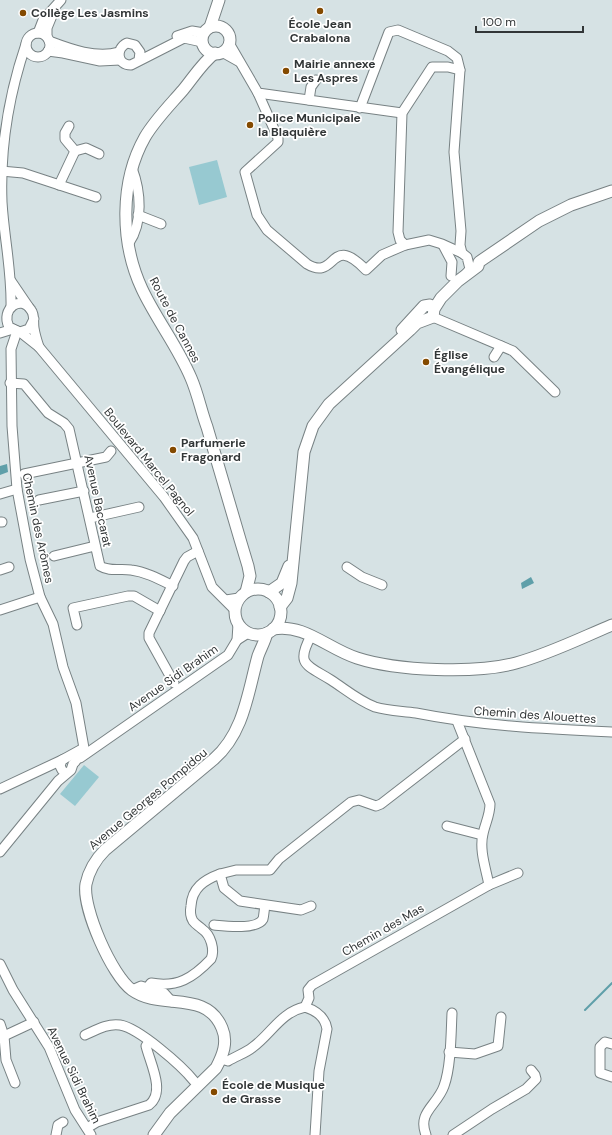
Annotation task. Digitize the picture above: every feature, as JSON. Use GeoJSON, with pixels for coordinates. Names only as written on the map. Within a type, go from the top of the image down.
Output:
{"type":"FeatureCollection","features":[{"type":"Feature","properties":{"kind":"main road","name":"Route de Cannes"},"geometry":{"type":"LineString","coordinates":[[186,87],[201,58],[219,0]]}},
{"type":"Feature","properties":{"kind":"main road","name":"Route de Cannes"},"geometry":{"type":"LineString","coordinates":[[208,35],[220,18],[224,0]]}},
{"type":"Feature","properties":{"kind":"main road"},"geometry":{"type":"LineString","coordinates":[[218,53],[208,35],[228,32],[229,43]]}},
{"type":"Feature","properties":{"kind":"main road","name":"Route de Cannes"},"geometry":{"type":"LineString","coordinates":[[229,43],[206,61],[186,87],[158,118],[146,137],[132,168],[126,205],[129,243],[135,270],[142,288],[184,363],[199,398],[250,576],[266,590]]}},
{"type":"Feature","properties":{"kind":"main road"},"geometry":{"type":"LineString","coordinates":[[429,312],[436,293],[452,276],[474,264],[539,221],[572,205],[612,191]]}},
{"type":"Feature","properties":{"kind":"main road"},"geometry":{"type":"LineString","coordinates":[[270,631],[287,598],[292,583],[304,447],[313,426],[329,404],[429,312],[465,275],[478,266],[474,264]]}},
{"type":"Feature","properties":{"kind":"main road"},"geometry":{"type":"LineString","coordinates":[[242,595],[266,590],[285,579],[295,546]]}},
{"type":"Feature","properties":{"kind":"main road"},"geometry":{"type":"LineString","coordinates":[[250,576],[235,610],[238,624],[249,633],[259,655]]}},
{"type":"Feature","properties":{"kind":"main road"},"geometry":{"type":"LineString","coordinates":[[266,590],[274,596],[289,627]]}},
{"type":"Feature","properties":{"kind":"main road"},"geometry":{"type":"LineString","coordinates":[[249,633],[259,635],[289,627],[311,636],[342,653],[370,662],[449,670],[486,669],[527,660],[612,625]]}},
{"type":"Feature","properties":{"kind":"main road","name":"Avenue Georges Pompidou"},"geometry":{"type":"LineString","coordinates":[[154,1135],[170,1113],[210,1076],[221,1059],[225,1038],[216,1017],[203,1006],[184,1002],[151,999],[132,990],[122,980],[113,967],[89,912],[86,884],[93,863],[105,850],[214,760],[228,745],[243,712],[259,655],[270,631]]}},
{"type":"Feature","properties":{"kind":"main road"},"geometry":{"type":"LineString","coordinates":[[148,1135],[164,1110],[194,1080],[221,1059]]}},
{"type":"Feature","properties":{"kind":"main road"},"geometry":{"type":"LineString","coordinates":[[170,1113],[176,1104],[195,1084],[194,1080]]}},
{"type":"Feature","properties":{"kind":"street"},"geometry":{"type":"LineString","coordinates":[[38,33],[43,20],[58,3]]}},
{"type":"Feature","properties":{"kind":"street"},"geometry":{"type":"LineString","coordinates":[[26,44],[29,52],[35,56],[43,56],[48,51],[47,28],[58,3]]}},
{"type":"Feature","properties":{"kind":"street"},"geometry":{"type":"LineString","coordinates":[[360,108],[389,32],[398,30],[448,51],[457,58],[460,70],[454,152],[462,253]]}},
{"type":"Feature","properties":{"kind":"street"},"geometry":{"type":"LineString","coordinates":[[139,49],[153,48],[184,32],[208,35]]}},
{"type":"Feature","properties":{"kind":"street"},"geometry":{"type":"LineString","coordinates":[[17,331],[7,323],[11,281],[2,200],[1,171],[6,124],[14,80],[26,44],[32,35],[38,33],[65,47],[100,54],[120,56],[128,65],[134,64],[139,60],[184,38],[208,35]]}},
{"type":"Feature","properties":{"kind":"street"},"geometry":{"type":"LineString","coordinates":[[229,43],[238,61],[258,92],[278,138],[278,142],[245,172],[257,215],[267,230],[314,269],[322,269],[341,254],[354,257],[366,270],[382,254],[429,240],[462,253],[474,264]]}},
{"type":"Feature","properties":{"kind":"street"},"geometry":{"type":"LineString","coordinates":[[120,56],[121,48],[127,44],[135,45],[141,54],[139,60]]}},
{"type":"Feature","properties":{"kind":"street"},"geometry":{"type":"LineString","coordinates":[[48,51],[100,61],[120,56]]}},
{"type":"Feature","properties":{"kind":"street"},"geometry":{"type":"LineString","coordinates":[[218,53],[238,61]]}},
{"type":"Feature","properties":{"kind":"street"},"geometry":{"type":"LineString","coordinates":[[18,68],[35,56]]}},
{"type":"Feature","properties":{"kind":"street"},"geometry":{"type":"LineString","coordinates":[[406,246],[400,240],[398,232],[402,113],[424,77],[432,67],[448,67],[460,70]]}},
{"type":"Feature","properties":{"kind":"street"},"geometry":{"type":"LineString","coordinates":[[309,100],[311,87],[316,80]]}},
{"type":"Feature","properties":{"kind":"street"},"geometry":{"type":"LineString","coordinates":[[258,92],[402,113]]}},
{"type":"Feature","properties":{"kind":"street"},"geometry":{"type":"LineString","coordinates":[[69,126],[65,133],[64,139],[75,151]]}},
{"type":"Feature","properties":{"kind":"street"},"geometry":{"type":"LineString","coordinates":[[59,185],[75,151],[86,148],[99,154]]}},
{"type":"Feature","properties":{"kind":"street"},"geometry":{"type":"LineString","coordinates":[[129,243],[136,233],[138,215],[139,189],[132,168]]}},
{"type":"Feature","properties":{"kind":"street"},"geometry":{"type":"LineString","coordinates":[[1,171],[13,170],[96,197]]}},
{"type":"Feature","properties":{"kind":"street"},"geometry":{"type":"LineString","coordinates":[[138,215],[161,224]]}},
{"type":"Feature","properties":{"kind":"street"},"geometry":{"type":"LineString","coordinates":[[442,244],[448,251],[452,262],[452,276]]}},
{"type":"Feature","properties":{"kind":"street"},"geometry":{"type":"LineString","coordinates":[[0,332],[29,329],[34,319],[32,311],[11,281]]}},
{"type":"Feature","properties":{"kind":"street"},"geometry":{"type":"LineString","coordinates":[[0,323],[9,310],[22,304],[29,307]]}},
{"type":"Feature","properties":{"kind":"street"},"geometry":{"type":"LineString","coordinates":[[429,312],[513,352],[555,392]]}},
{"type":"Feature","properties":{"kind":"street","name":"Boulevard Marcel Pagnol"},"geometry":{"type":"LineString","coordinates":[[34,319],[34,329],[39,347]]}},
{"type":"Feature","properties":{"kind":"street","name":"Boulevard Marcel Pagnol"},"geometry":{"type":"LineString","coordinates":[[17,331],[39,347],[164,497],[188,528],[212,587],[235,610]]}},
{"type":"Feature","properties":{"kind":"street","name":"Chemin des Arômes"},"geometry":{"type":"LineString","coordinates":[[17,331],[10,349],[13,466],[30,559],[40,596],[53,624],[63,666],[76,703],[84,748]]}},
{"type":"Feature","properties":{"kind":"street"},"geometry":{"type":"LineString","coordinates":[[494,357],[501,346]]}},
{"type":"Feature","properties":{"kind":"street","name":"Avenue Baccarat"},"geometry":{"type":"LineString","coordinates":[[10,383],[25,380],[48,413],[64,423],[69,429],[100,566],[107,570],[118,569],[141,572],[173,586]]}},
{"type":"Feature","properties":{"kind":"street"},"geometry":{"type":"LineString","coordinates":[[24,474],[106,457],[111,451]]}},
{"type":"Feature","properties":{"kind":"street"},"geometry":{"type":"LineString","coordinates":[[0,494],[17,489]]}},
{"type":"Feature","properties":{"kind":"street"},"geometry":{"type":"LineString","coordinates":[[39,500],[84,491]]}},
{"type":"Feature","properties":{"kind":"street"},"geometry":{"type":"LineString","coordinates":[[90,518],[139,507]]}},
{"type":"Feature","properties":{"kind":"street"},"geometry":{"type":"LineString","coordinates":[[54,556],[95,546]]}},
{"type":"Feature","properties":{"kind":"street"},"geometry":{"type":"LineString","coordinates":[[174,683],[149,638],[149,633],[184,562],[187,557],[198,551]]}},
{"type":"Feature","properties":{"kind":"street"},"geometry":{"type":"LineString","coordinates":[[347,567],[362,577],[382,585]]}},
{"type":"Feature","properties":{"kind":"street"},"geometry":{"type":"LineString","coordinates":[[226,600],[242,595]]}},
{"type":"Feature","properties":{"kind":"street"},"geometry":{"type":"LineString","coordinates":[[0,610],[40,596]]}},
{"type":"Feature","properties":{"kind":"street"},"geometry":{"type":"LineString","coordinates":[[77,625],[73,608],[128,596],[134,596],[160,611]]}},
{"type":"Feature","properties":{"kind":"street"},"geometry":{"type":"LineString","coordinates":[[237,640],[238,624]]}},
{"type":"Feature","properties":{"kind":"street","name":"Avenue Sidi Brahim"},"geometry":{"type":"LineString","coordinates":[[67,765],[228,655],[237,640],[249,633]]}},
{"type":"Feature","properties":{"kind":"street"},"geometry":{"type":"LineString","coordinates":[[311,636],[304,650],[304,662],[361,700],[384,710],[414,713],[457,721],[490,804],[490,813],[482,835],[483,852],[489,884]]}},
{"type":"Feature","properties":{"kind":"street","name":"Chemin des Alouettes"},"geometry":{"type":"LineString","coordinates":[[457,721],[563,730],[612,732]]}},
{"type":"Feature","properties":{"kind":"street","name":"Avenue Sidi Brahim"},"geometry":{"type":"LineString","coordinates":[[67,765],[84,748],[116,731]]}},
{"type":"Feature","properties":{"kind":"street"},"geometry":{"type":"LineString","coordinates":[[147,988],[151,983],[165,985],[181,982],[211,959],[213,954],[211,941],[203,929],[194,923],[191,918],[191,900],[195,891],[202,883],[220,874],[236,870],[270,870],[279,859],[351,802],[359,800],[376,806],[381,804],[465,739]]}},
{"type":"Feature","properties":{"kind":"street"},"geometry":{"type":"LineString","coordinates":[[0,789],[46,768],[67,765]]}},
{"type":"Feature","properties":{"kind":"street"},"geometry":{"type":"LineString","coordinates":[[0,852],[58,782],[67,765]]}},
{"type":"Feature","properties":{"kind":"street"},"geometry":{"type":"LineString","coordinates":[[447,826],[482,835]]}},
{"type":"Feature","properties":{"kind":"street","name":"Chemin des Mas"},"geometry":{"type":"LineString","coordinates":[[305,1008],[308,998],[308,990],[312,985],[489,884],[518,873]]}},
{"type":"Feature","properties":{"kind":"street"},"geometry":{"type":"LineString","coordinates":[[220,874],[224,888],[234,898],[248,904],[301,910],[311,906]]}},
{"type":"Feature","properties":{"kind":"street"},"geometry":{"type":"LineString","coordinates":[[214,925],[241,926],[259,922],[263,918],[265,906]]}},
{"type":"Feature","properties":{"kind":"street","name":"Avenue Sidi Brahim"},"geometry":{"type":"LineString","coordinates":[[0,964],[13,990],[49,1047],[76,1110],[89,1132]]}},
{"type":"Feature","properties":{"kind":"street"},"geometry":{"type":"LineString","coordinates":[[132,990],[137,986],[164,993],[172,1002]]}},
{"type":"Feature","properties":{"kind":"street"},"geometry":{"type":"LineString","coordinates":[[221,1059],[228,1061],[252,1048],[283,1018],[305,1008],[318,1013],[326,1023],[327,1029],[319,1071],[315,1135]]}},
{"type":"Feature","properties":{"kind":"street"},"geometry":{"type":"LineString","coordinates":[[426,1135],[423,1121],[425,1115],[445,1085],[452,1013]]}},
{"type":"Feature","properties":{"kind":"street"},"geometry":{"type":"LineString","coordinates":[[449,1052],[476,1054],[498,1046],[501,1017]]}},
{"type":"Feature","properties":{"kind":"street"},"geometry":{"type":"LineString","coordinates":[[4,1036],[34,1022]]}},
{"type":"Feature","properties":{"kind":"street"},"geometry":{"type":"LineString","coordinates":[[0,1024],[4,1036],[6,1060],[15,1083]]}},
{"type":"Feature","properties":{"kind":"street"},"geometry":{"type":"LineString","coordinates":[[85,1034],[111,1025],[121,1025],[166,1053],[194,1080]]}},
{"type":"Feature","properties":{"kind":"street"},"geometry":{"type":"LineString","coordinates":[[89,1132],[97,1122],[149,1105],[154,1101],[157,1089],[146,1046],[149,1042]]}},
{"type":"Feature","properties":{"kind":"street"},"geometry":{"type":"LineString","coordinates":[[612,1044],[606,1042],[600,1047],[600,1073],[612,1077]]}},
{"type":"Feature","properties":{"kind":"street"},"geometry":{"type":"LineString","coordinates":[[453,1135],[492,1109],[526,1089],[536,1079],[531,1070]]}},
{"type":"Feature","properties":{"kind":"street"},"geometry":{"type":"LineString","coordinates":[[56,1135],[58,1125],[63,1122]]}},
{"type":"Feature","properties":{"kind":"shaded area"},"geometry":{"type":"Polygon","coordinates":[[[217,160],[227,197],[199,205],[189,167],[217,160]]]}},
{"type":"Feature","properties":{"kind":"shaded area"},"geometry":{"type":"Polygon","coordinates":[[[7,464],[8,472],[0,475],[0,466],[7,464]]]}},
{"type":"Feature","properties":{"kind":"shaded area"},"geometry":{"type":"Polygon","coordinates":[[[531,577],[534,583],[522,589],[521,583],[531,577]]]}},
{"type":"Feature","properties":{"kind":"shaded area"},"geometry":{"type":"Polygon","coordinates":[[[84,765],[99,777],[75,806],[60,794],[84,765]]]}},
{"type":"Feature","properties":{"kind":"waterway"},"geometry":{"type":"LineString","coordinates":[[585,1010],[612,983]]}},
{"type":"Feature","properties":{"kind":"place","name":"École Jean Crabalona"},"geometry":{"type":"Point","coordinates":[320,11]}},
{"type":"Feature","properties":{"kind":"place","name":"Collège Les Jasmins"},"geometry":{"type":"Point","coordinates":[23,13]}},
{"type":"Feature","properties":{"kind":"place","name":"Mairie annexe Les Aspres"},"geometry":{"type":"Point","coordinates":[286,71]}},
{"type":"Feature","properties":{"kind":"place","name":"Police Municipale la Blaquière"},"geometry":{"type":"Point","coordinates":[250,125]}},
{"type":"Feature","properties":{"kind":"place","name":"Église Évangélique"},"geometry":{"type":"Point","coordinates":[426,362]}},
{"type":"Feature","properties":{"kind":"place","name":"Parfumerie Fragonard"},"geometry":{"type":"Point","coordinates":[173,450]}},
{"type":"Feature","properties":{"kind":"place","name":"École de Musique de Grasse"},"geometry":{"type":"Point","coordinates":[214,1092]}}]}
